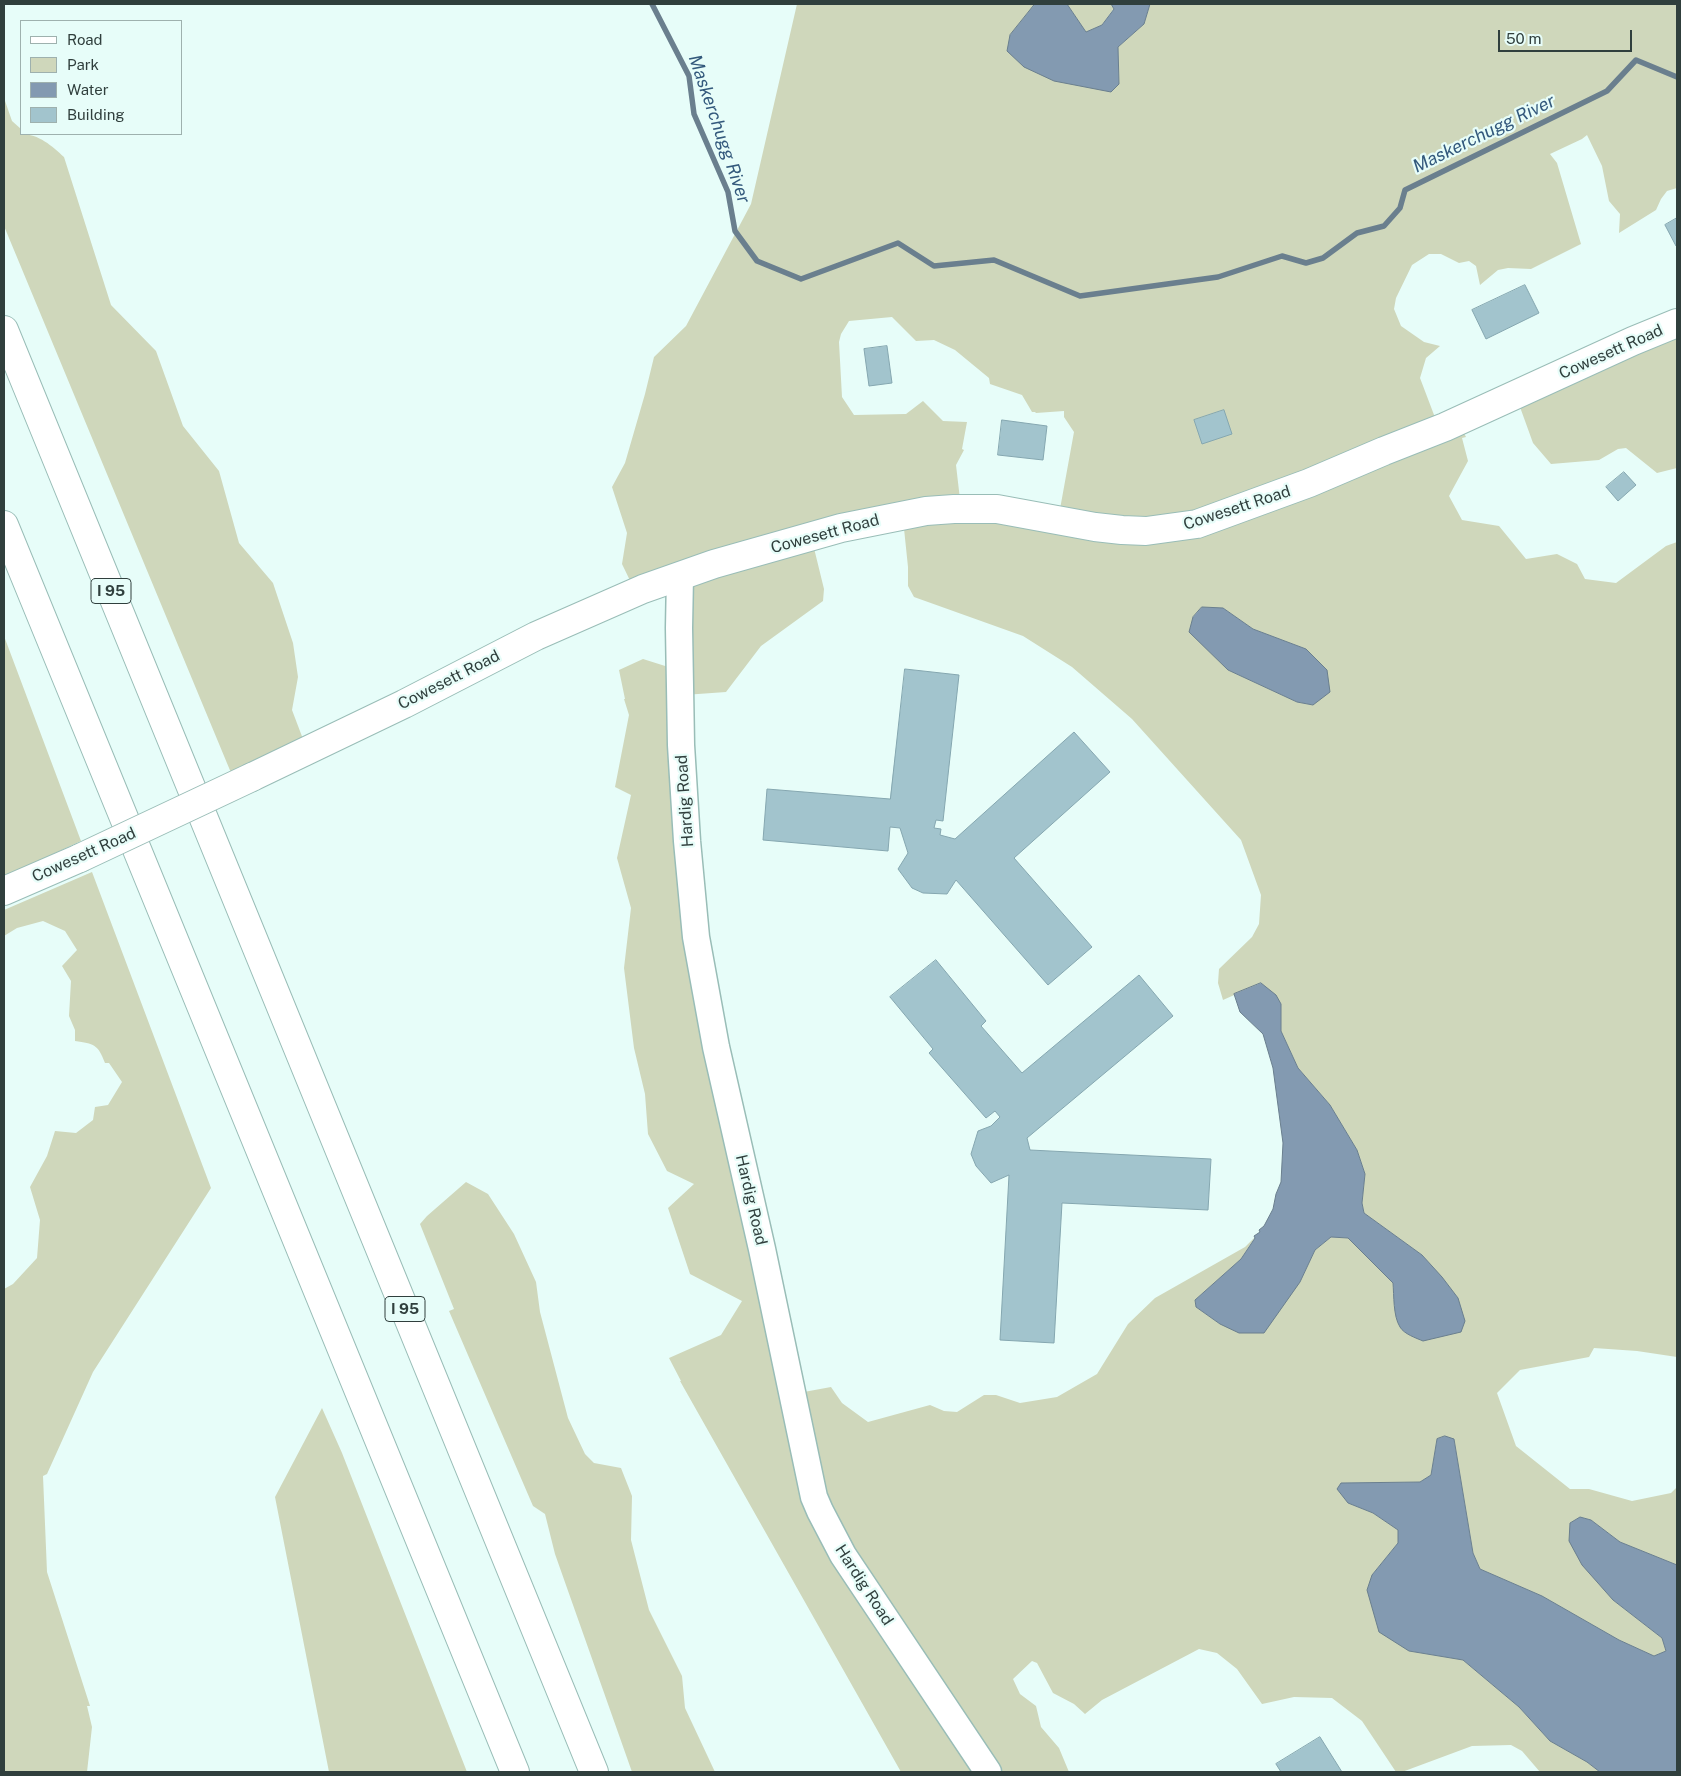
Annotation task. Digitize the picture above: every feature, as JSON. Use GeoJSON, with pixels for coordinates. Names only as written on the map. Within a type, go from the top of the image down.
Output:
{"type":"FeatureCollection","features":[{"type":"Feature","properties":{"kind":"main road","name":"Cowesett Road"},"geometry":{"type":"LineString","coordinates":[[4,891],[252,778],[404,704],[536,636],[644,589],[714,564],[841,528],[926,511],[996,509],[1122,530],[1146,531],[1197,524],[1309,484],[1384,451],[1446,427],[1633,341],[1677,323]]}},
{"type":"Feature","properties":{"kind":"main road","name":"I 95"},"geometry":{"type":"LineString","coordinates":[[4,330],[594,1772]]}},
{"type":"Feature","properties":{"kind":"main road"},"geometry":{"type":"LineString","coordinates":[[4,525],[515,1772]]}},
{"type":"Feature","properties":{"kind":"street","name":"Hardig Road"},"geometry":{"type":"LineString","coordinates":[[680,576],[681,745],[696,937],[716,1047],[762,1249],[814,1497],[843,1555],[988,1772]]}},
{"type":"Feature","properties":{"kind":"green space"},"geometry":{"type":"Polygon","coordinates":[[[797,4],[1035,4],[1032,7],[1119,84],[1118,47],[1144,24],[1150,4],[1677,4],[1677,188],[1667,191],[1656,210],[1619,233],[1620,214],[1609,201],[1602,166],[1587,135],[1550,154],[1557,163],[1581,244],[1531,269],[1508,268],[1498,270],[1480,285],[1476,266],[1469,261],[1459,263],[1441,254],[1429,254],[1412,265],[1396,298],[1394,309],[1401,326],[1424,342],[1440,346],[1426,358],[1420,378],[1439,428],[1459,423],[1466,437],[1462,438],[1468,461],[1449,496],[1462,520],[1499,526],[1526,559],[1557,554],[1577,564],[1585,579],[1616,583],[1666,546],[1677,542],[1677,1357],[1637,1351],[1594,1348],[1589,1357],[1520,1370],[1497,1393],[1516,1446],[1570,1489],[1589,1489],[1632,1501],[1671,1493],[1677,1487],[1677,1565],[1620,1542],[1591,1520],[1580,1517],[1570,1523],[1613,1600],[1662,1638],[1666,1651],[1654,1656],[1619,1640],[1542,1596],[1480,1569],[1473,1553],[1454,1439],[1437,1439],[1431,1475],[1420,1482],[1341,1483],[1348,1503],[1373,1513],[1398,1530],[1398,1543],[1372,1575],[1409,1651],[1463,1660],[1519,1707],[1550,1741],[1587,1762],[1600,1772],[1540,1772],[1522,1751],[1511,1745],[1472,1746],[1402,1772],[1396,1772],[1362,1721],[1332,1698],[1294,1697],[1262,1704],[1237,1669],[1217,1653],[1199,1649],[1102,1700],[1085,1714],[1074,1704],[1053,1693],[1037,1663],[1032,1661],[1013,1679],[1020,1694],[1036,1706],[1041,1727],[1059,1748],[1069,1772],[901,1772],[680,1381],[669,1358],[721,1335],[742,1301],[690,1274],[668,1208],[694,1184],[667,1171],[648,1134],[645,1094],[634,1048],[624,968],[631,908],[617,858],[631,795],[615,787],[629,715],[619,670],[643,659],[681,671],[681,592],[637,595],[622,564],[627,533],[612,487],[625,463],[654,357],[686,326],[751,204],[797,4]],[[892,317],[849,321],[841,334],[839,342],[842,397],[854,415],[906,414],[923,401],[943,421],[967,422],[962,449],[964,450],[956,465],[961,508],[1058,520],[1074,432],[1064,417],[1064,411],[1032,412],[1022,395],[990,384],[989,378],[955,350],[934,340],[916,341],[892,317]],[[903,519],[812,540],[824,589],[823,601],[761,646],[726,692],[684,695],[687,844],[793,1394],[831,1387],[842,1403],[868,1422],[930,1405],[944,1411],[957,1412],[984,1395],[996,1395],[1020,1403],[1057,1397],[1097,1374],[1128,1324],[1155,1298],[1245,1247],[1255,1237],[1241,1259],[1195,1300],[1196,1307],[1220,1324],[1300,1282],[1315,1250],[1331,1237],[1348,1238],[1393,1283],[1396,1316],[1406,1333],[1458,1298],[1422,1255],[1364,1213],[1362,1203],[1365,1174],[1357,1150],[1330,1105],[1298,1068],[1281,1031],[1281,1004],[1261,983],[1223,1000],[1218,983],[1219,969],[1252,937],[1259,924],[1261,895],[1241,840],[1132,719],[1072,667],[1023,636],[914,597],[908,586],[903,519]],[[1201,608],[1193,617],[1228,670],[1297,702],[1313,705],[1306,649],[1253,629],[1223,608],[1201,608]]]}},
{"type":"Feature","properties":{"kind":"green space"},"geometry":{"type":"Polygon","coordinates":[[[1067,4],[1111,4],[1114,8],[1102,25],[1086,32],[1067,4]]]}},
{"type":"Feature","properties":{"kind":"green space"},"geometry":{"type":"Polygon","coordinates":[[[4,98],[12,121],[20,128],[20,135],[39,138],[64,157],[111,305],[156,351],[183,426],[219,471],[239,543],[273,583],[293,643],[298,677],[292,710],[306,747],[234,780],[4,226],[4,98]]]}},
{"type":"Feature","properties":{"kind":"green space"},"geometry":{"type":"Polygon","coordinates":[[[1677,324],[1677,468],[1657,473],[1626,448],[1618,449],[1599,460],[1551,464],[1533,443],[1516,396],[1677,324]]]}},
{"type":"Feature","properties":{"kind":"green space"},"geometry":{"type":"Polygon","coordinates":[[[4,636],[81,841],[4,877],[4,636]]]}},
{"type":"Feature","properties":{"kind":"green space"},"geometry":{"type":"Polygon","coordinates":[[[92,872],[211,1188],[93,1372],[47,1474],[43,1476],[47,1572],[90,1706],[87,1706],[92,1727],[87,1772],[4,1772],[4,1289],[13,1284],[37,1258],[40,1220],[30,1187],[47,1156],[55,1131],[76,1133],[93,1120],[95,1107],[108,1105],[122,1082],[109,1063],[105,1063],[95,1046],[75,1041],[75,1030],[69,1016],[71,981],[62,966],[77,950],[65,931],[43,921],[17,928],[4,936],[4,910],[92,872]]]}},
{"type":"Feature","properties":{"kind":"green space"},"geometry":{"type":"Polygon","coordinates":[[[466,1182],[488,1194],[514,1234],[536,1282],[540,1312],[568,1418],[585,1454],[594,1463],[621,1468],[632,1496],[631,1540],[649,1610],[682,1676],[685,1708],[715,1772],[632,1772],[555,1554],[545,1514],[533,1506],[449,1311],[454,1309],[420,1224],[466,1182]]]}},
{"type":"Feature","properties":{"kind":"green space"},"geometry":{"type":"Polygon","coordinates":[[[322,1408],[342,1453],[467,1772],[329,1772],[275,1497],[322,1408]]]}},
{"type":"Feature","properties":{"kind":"water"},"geometry":{"type":"Polygon","coordinates":[[[1035,4],[1067,4],[1086,32],[1102,25],[1114,9],[1111,4],[1150,4],[1144,24],[1118,47],[1119,84],[1111,92],[1054,81],[1024,67],[1007,51],[1010,35],[1035,4]]]}},
{"type":"Feature","properties":{"kind":"water"},"geometry":{"type":"Polygon","coordinates":[[[1202,607],[1223,608],[1253,629],[1306,649],[1327,670],[1330,692],[1313,705],[1297,702],[1228,670],[1189,632],[1193,617],[1202,607]]]}},
{"type":"Feature","properties":{"kind":"water"},"geometry":{"type":"Polygon","coordinates":[[[1261,983],[1276,995],[1281,1004],[1281,1031],[1298,1068],[1330,1105],[1357,1150],[1365,1174],[1362,1203],[1364,1213],[1422,1255],[1442,1277],[1458,1298],[1465,1321],[1461,1332],[1423,1341],[1404,1332],[1396,1317],[1393,1283],[1348,1238],[1331,1237],[1315,1250],[1300,1282],[1264,1333],[1239,1333],[1220,1324],[1196,1307],[1195,1300],[1241,1259],[1255,1238],[1254,1236],[1260,1232],[1259,1230],[1264,1226],[1273,1209],[1281,1182],[1283,1143],[1273,1068],[1263,1034],[1240,1012],[1234,994],[1261,983]]]}},
{"type":"Feature","properties":{"kind":"water"},"geometry":{"type":"Polygon","coordinates":[[[1445,1436],[1454,1439],[1473,1553],[1480,1569],[1542,1596],[1619,1640],[1654,1656],[1666,1651],[1662,1638],[1613,1600],[1582,1565],[1569,1541],[1570,1523],[1580,1517],[1591,1520],[1620,1542],[1677,1565],[1677,1772],[1600,1772],[1587,1762],[1550,1741],[1519,1707],[1463,1660],[1409,1651],[1379,1632],[1367,1590],[1372,1575],[1398,1543],[1398,1530],[1373,1513],[1348,1503],[1337,1489],[1341,1483],[1420,1482],[1431,1475],[1437,1439],[1445,1436]]]}},
{"type":"Feature","properties":{"kind":"building"},"geometry":{"type":"Polygon","coordinates":[[[1677,218],[1677,246],[1676,246],[1665,225],[1677,218]]]}},
{"type":"Feature","properties":{"kind":"building"},"geometry":{"type":"Polygon","coordinates":[[[1525,285],[1539,313],[1486,339],[1472,310],[1525,285]]]}},
{"type":"Feature","properties":{"kind":"building"},"geometry":{"type":"Polygon","coordinates":[[[887,346],[892,383],[869,386],[864,349],[887,346]]]}},
{"type":"Feature","properties":{"kind":"building"},"geometry":{"type":"Polygon","coordinates":[[[1224,410],[1232,434],[1202,444],[1194,420],[1224,410]]]}},
{"type":"Feature","properties":{"kind":"building"},"geometry":{"type":"Polygon","coordinates":[[[1002,420],[1047,426],[1043,460],[998,455],[1002,420]]]}},
{"type":"Feature","properties":{"kind":"building"},"geometry":{"type":"Polygon","coordinates":[[[1624,472],[1636,485],[1618,501],[1606,487],[1624,472]]]}},
{"type":"Feature","properties":{"kind":"building"},"geometry":{"type":"Polygon","coordinates":[[[905,669],[959,675],[943,821],[936,820],[934,828],[941,829],[940,835],[955,839],[1074,732],[1110,772],[1014,858],[1092,947],[1048,985],[956,880],[947,894],[923,893],[912,888],[898,869],[908,853],[900,828],[890,827],[888,851],[763,840],[767,789],[890,799],[905,669]]]}},
{"type":"Feature","properties":{"kind":"building"},"geometry":{"type":"Polygon","coordinates":[[[936,960],[986,1021],[981,1026],[1022,1073],[1139,975],[1173,1016],[1027,1138],[1030,1150],[1211,1159],[1208,1210],[1062,1203],[1054,1343],[1000,1340],[1009,1175],[991,1183],[976,1166],[971,1154],[978,1131],[991,1126],[1000,1117],[995,1111],[986,1118],[929,1053],[933,1049],[890,997],[936,960]]]}},
{"type":"Feature","properties":{"kind":"building"},"geometry":{"type":"Polygon","coordinates":[[[1320,1737],[1342,1772],[1281,1772],[1276,1764],[1320,1737]]]}},
{"type":"Feature","properties":{"kind":"waterway","name":"Maskerchugg River"},"geometry":{"type":"LineString","coordinates":[[652,4],[689,76],[694,114],[728,192],[735,231],[757,261],[801,279],[898,243],[934,266],[994,260],[1080,296],[1218,277],[1282,256],[1306,263],[1323,258],[1357,233],[1384,226],[1400,208],[1405,190],[1607,91],[1636,60],[1677,77]]}}]}
